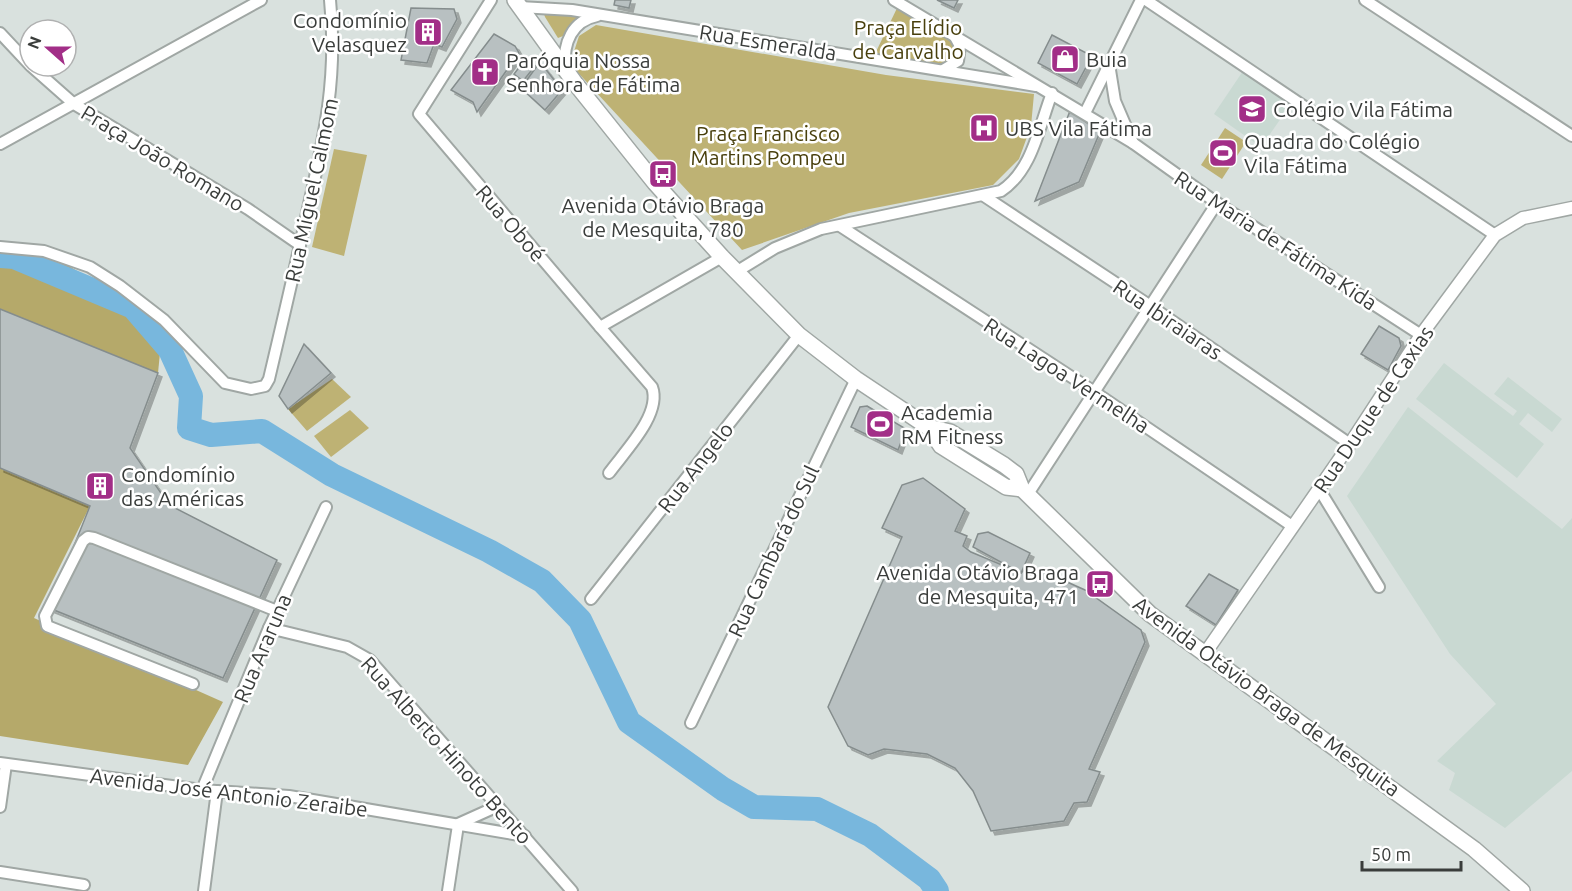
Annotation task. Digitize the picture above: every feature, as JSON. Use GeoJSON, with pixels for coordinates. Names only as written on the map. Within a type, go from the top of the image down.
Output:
{"type":"FeatureCollection","features":[{"type":"Feature","properties":{"kind":"main road","name":"Avenida Otávio Braga de Mesquita"},"geometry":{"type":"LineString","coordinates":[[522,2],[565,70],[655,183],[736,272],[799,335],[856,379],[928,427],[951,432],[1016,474],[1025,491],[1150,614],[1206,652],[1474,849],[1522,891]]}},
{"type":"Feature","properties":{"kind":"street"},"geometry":{"type":"LineString","coordinates":[[0,144],[261,0]]}},
{"type":"Feature","properties":{"kind":"street","name":"Rua Miguel Calmom"},"geometry":{"type":"LineString","coordinates":[[0,247],[60,255],[105,276],[164,320],[225,383],[251,389],[265,386],[269,379],[325,136],[333,86],[334,37],[330,0]]}},
{"type":"Feature","properties":{"kind":"street","name":"Rua Oboé"},"geometry":{"type":"LineString","coordinates":[[491,0],[419,114],[600,327]]}},
{"type":"Feature","properties":{"kind":"street"},"geometry":{"type":"LineString","coordinates":[[561,0],[572,10]]}},
{"type":"Feature","properties":{"kind":"street","name":"Rua Maria de Fátima Kida"},"geometry":{"type":"LineString","coordinates":[[894,0],[1133,143],[1217,203],[1421,335]]}},
{"type":"Feature","properties":{"kind":"street"},"geometry":{"type":"LineString","coordinates":[[1085,113],[1144,0],[1496,235]]}},
{"type":"Feature","properties":{"kind":"street"},"geometry":{"type":"LineString","coordinates":[[1365,0],[1572,136]]}},
{"type":"Feature","properties":{"kind":"street","name":"Rua Esmeralda"},"geometry":{"type":"LineString","coordinates":[[522,2],[1041,86]]}},
{"type":"Feature","properties":{"kind":"street"},"geometry":{"type":"LineString","coordinates":[[565,70],[566,43],[572,32],[585,19],[602,15]]}},
{"type":"Feature","properties":{"kind":"street","name":"Praça João Romano"},"geometry":{"type":"LineString","coordinates":[[0,33],[18,53]]}},
{"type":"Feature","properties":{"kind":"street"},"geometry":{"type":"LineString","coordinates":[[944,70],[958,61],[960,46],[954,35]]}},
{"type":"Feature","properties":{"kind":"street"},"geometry":{"type":"LineString","coordinates":[[1111,67],[1115,101],[1133,143]]}},
{"type":"Feature","properties":{"kind":"street","name":"Praça João Romano"},"geometry":{"type":"LineString","coordinates":[[44,78],[74,104],[248,209],[300,245]]}},
{"type":"Feature","properties":{"kind":"street"},"geometry":{"type":"LineString","coordinates":[[736,272],[797,238],[840,226],[1001,191],[1015,182],[1024,169],[1052,93]]}},
{"type":"Feature","properties":{"kind":"street","name":"Rua Ibiraiaras"},"geometry":{"type":"LineString","coordinates":[[984,196],[1149,305],[1350,444]]}},
{"type":"Feature","properties":{"kind":"street"},"geometry":{"type":"LineString","coordinates":[[1025,491],[1217,203]]}},
{"type":"Feature","properties":{"kind":"street","name":"Rua Duque de Caxias"},"geometry":{"type":"LineString","coordinates":[[1206,652],[1350,444],[1421,335],[1496,235],[1523,218],[1572,208]]}},
{"type":"Feature","properties":{"kind":"street","name":"Rua Lagoa Vermelha"},"geometry":{"type":"LineString","coordinates":[[840,226],[1092,391],[1292,526]]}},
{"type":"Feature","properties":{"kind":"street"},"geometry":{"type":"LineString","coordinates":[[609,473],[651,414],[655,395],[652,387],[600,327],[722,257]]}},
{"type":"Feature","properties":{"kind":"street","name":"Rua Angelo"},"geometry":{"type":"LineString","coordinates":[[591,599],[799,335]]}},
{"type":"Feature","properties":{"kind":"street","name":"Rua Cambará do Sul"},"geometry":{"type":"LineString","coordinates":[[691,723],[856,379]]}},
{"type":"Feature","properties":{"kind":"street"},"geometry":{"type":"LineString","coordinates":[[1319,489],[1379,587]]}},
{"type":"Feature","properties":{"kind":"street","name":"Rua Araruna"},"geometry":{"type":"LineString","coordinates":[[202,790],[269,628],[326,507]]}},
{"type":"Feature","properties":{"kind":"street"},"geometry":{"type":"LineString","coordinates":[[193,684],[47,626],[45,616],[83,540],[88,537],[94,538],[277,611]]}},
{"type":"Feature","properties":{"kind":"street","name":"Rua Alberto Hinoto Bento"},"geometry":{"type":"LineString","coordinates":[[269,628],[364,654],[572,891]]}},
{"type":"Feature","properties":{"kind":"street"},"geometry":{"type":"LineString","coordinates":[[0,807],[3,763]]}},
{"type":"Feature","properties":{"kind":"street","name":"Avenida José Antonio Zeraibe"},"geometry":{"type":"LineString","coordinates":[[3,763],[202,790],[289,796],[525,836]]}},
{"type":"Feature","properties":{"kind":"street"},"geometry":{"type":"LineString","coordinates":[[204,891],[217,791]]}},
{"type":"Feature","properties":{"kind":"street"},"geometry":{"type":"LineString","coordinates":[[448,891],[458,825],[498,806]]}},
{"type":"Feature","properties":{"kind":"street"},"geometry":{"type":"LineString","coordinates":[[0,872],[84,885]]}},
{"type":"Feature","properties":{"kind":"shaded area","name":"Colégio Vila Fátima"},"geometry":{"type":"Polygon","coordinates":[[[1243,71],[1291,104],[1261,147],[1214,114],[1243,71]]]}},
{"type":"Feature","properties":{"kind":"shaded area"},"geometry":{"type":"Polygon","coordinates":[[[0,252],[45,252],[163,322],[158,373],[0,309],[0,252]]]}},
{"type":"Feature","properties":{"kind":"shaded area"},"geometry":{"type":"Polygon","coordinates":[[[1444,363],[1513,416],[1517,411],[1494,394],[1508,377],[1562,419],[1552,432],[1528,413],[1519,424],[1544,444],[1517,478],[1416,399],[1444,363]]]}},
{"type":"Feature","properties":{"kind":"shaded area"},"geometry":{"type":"Polygon","coordinates":[[[1408,407],[1562,529],[1572,518],[1572,771],[1505,828],[1449,790],[1455,773],[1437,761],[1496,704],[1450,654],[1347,496],[1408,407]]]}},
{"type":"Feature","properties":{"kind":"shaded area"},"geometry":{"type":"Polygon","coordinates":[[[0,468],[90,506],[34,618],[223,702],[188,765],[0,736],[0,468]]]}},
{"type":"Feature","properties":{"kind":"green space","name":"Praça Elídio de Carvalho"},"geometry":{"type":"Polygon","coordinates":[[[899,4],[957,45],[956,59],[943,67],[873,58],[899,4]]]}},
{"type":"Feature","properties":{"kind":"green space"},"geometry":{"type":"Polygon","coordinates":[[[544,14],[582,15],[563,36],[558,38],[544,14]]]}},
{"type":"Feature","properties":{"kind":"green space","name":"Praça Francisco Martins Pompeu"},"geometry":{"type":"Polygon","coordinates":[[[596,25],[886,75],[1034,94],[1031,126],[1019,159],[993,185],[849,213],[742,250],[570,64],[579,36],[596,25]]]}},
{"type":"Feature","properties":{"kind":"green space","name":"Quadra do Colégio Vila Fátima"},"geometry":{"type":"Polygon","coordinates":[[[1225,128],[1246,142],[1222,179],[1201,165],[1225,128]]]}},
{"type":"Feature","properties":{"kind":"green space"},"geometry":{"type":"Polygon","coordinates":[[[334,149],[367,155],[344,256],[312,247],[334,149]]]}},
{"type":"Feature","properties":{"kind":"green space"},"geometry":{"type":"Polygon","coordinates":[[[332,379],[351,397],[307,431],[288,409],[332,379]]]}},
{"type":"Feature","properties":{"kind":"green space"},"geometry":{"type":"Polygon","coordinates":[[[350,410],[369,428],[331,457],[314,436],[350,410]]]}},
{"type":"Feature","properties":{"kind":"building"},"geometry":{"type":"Polygon","coordinates":[[[615,0],[631,0],[629,8],[614,5],[615,0]]]}},
{"type":"Feature","properties":{"kind":"building"},"geometry":{"type":"Polygon","coordinates":[[[937,0],[958,0],[954,8],[937,0]]]}},
{"type":"Feature","properties":{"kind":"building","name":"Condomínio Velasquez"},"geometry":{"type":"Polygon","coordinates":[[[411,8],[454,9],[457,19],[442,47],[434,44],[427,63],[401,60],[411,8]]]}},
{"type":"Feature","properties":{"kind":"building","name":"Paróquia Nossa Senhora de Fátima"},"geometry":{"type":"Polygon","coordinates":[[[494,34],[515,46],[519,53],[477,112],[473,102],[451,90],[494,34]]]}},
{"type":"Feature","properties":{"kind":"building","name":"Buia"},"geometry":{"type":"Polygon","coordinates":[[[1052,35],[1092,56],[1077,84],[1038,63],[1052,35]]]}},
{"type":"Feature","properties":{"kind":"building"},"geometry":{"type":"Polygon","coordinates":[[[527,57],[535,66],[523,81],[514,74],[527,57]]]}},
{"type":"Feature","properties":{"kind":"building"},"geometry":{"type":"Polygon","coordinates":[[[540,62],[562,90],[545,110],[521,88],[540,62]]]}},
{"type":"Feature","properties":{"kind":"building"},"geometry":{"type":"Polygon","coordinates":[[[1070,111],[1100,132],[1079,182],[1035,201],[1070,111]]]}},
{"type":"Feature","properties":{"kind":"building","name":"Condomínio das Américas"},"geometry":{"type":"Polygon","coordinates":[[[0,309],[158,373],[130,448],[169,505],[277,560],[223,678],[49,608],[90,506],[0,468],[0,309]]]}},
{"type":"Feature","properties":{"kind":"building"},"geometry":{"type":"Polygon","coordinates":[[[1379,326],[1399,338],[1401,346],[1388,370],[1361,354],[1379,326]]]}},
{"type":"Feature","properties":{"kind":"building"},"geometry":{"type":"Polygon","coordinates":[[[304,344],[331,373],[288,409],[279,396],[304,344]]]}},
{"type":"Feature","properties":{"kind":"building"},"geometry":{"type":"Polygon","coordinates":[[[867,406],[906,429],[898,450],[851,427],[860,407],[867,406]]]}},
{"type":"Feature","properties":{"kind":"building"},"geometry":{"type":"Polygon","coordinates":[[[923,478],[965,509],[955,531],[967,536],[963,546],[971,552],[1021,573],[1029,565],[1085,590],[1141,630],[1145,642],[1089,769],[1100,772],[1087,802],[1074,803],[1064,821],[991,831],[973,791],[955,768],[927,754],[884,749],[868,755],[848,746],[828,707],[902,537],[882,528],[902,485],[923,478]]]}},
{"type":"Feature","properties":{"kind":"building"},"geometry":{"type":"Polygon","coordinates":[[[988,532],[1030,553],[1021,573],[973,547],[978,534],[988,532]]]}},
{"type":"Feature","properties":{"kind":"building"},"geometry":{"type":"Polygon","coordinates":[[[1209,574],[1238,590],[1216,625],[1186,606],[1209,574]]]}},
{"type":"Feature","properties":{"kind":"waterway"},"geometry":{"type":"LineString","coordinates":[[0,256],[14,257],[133,307],[170,350],[191,396],[189,428],[211,435],[262,431],[332,475],[489,551],[542,581],[580,620],[629,722],[723,789],[754,807],[817,809],[870,835],[929,879],[937,891]]}},
{"type":"Feature","properties":{"kind":"place","name":"Condomínio Velasquez"},"geometry":{"type":"Point","coordinates":[428,32]}},
{"type":"Feature","properties":{"kind":"place","name":"Buia"},"geometry":{"type":"Point","coordinates":[1065,59]}},
{"type":"Feature","properties":{"kind":"place","name":"Paróquia Nossa Senhora de Fátima"},"geometry":{"type":"Point","coordinates":[485,72]}},
{"type":"Feature","properties":{"kind":"place","name":"Colégio Vila Fátima"},"geometry":{"type":"Point","coordinates":[1252,109]}},
{"type":"Feature","properties":{"kind":"place","name":"UBS Vila Fátima"},"geometry":{"type":"Point","coordinates":[984,128]}},
{"type":"Feature","properties":{"kind":"place","name":"Quadra do Colégio Vila Fátima"},"geometry":{"type":"Point","coordinates":[1223,153]}},
{"type":"Feature","properties":{"kind":"place","name":"Avenida Otávio Braga de Mesquita, 780"},"geometry":{"type":"Point","coordinates":[663,174]}},
{"type":"Feature","properties":{"kind":"place","name":"Academia RM Fitness"},"geometry":{"type":"Point","coordinates":[880,424]}},
{"type":"Feature","properties":{"kind":"place","name":"Condomínio das Américas"},"geometry":{"type":"Point","coordinates":[100,486]}},
{"type":"Feature","properties":{"kind":"place","name":"Avenida Otávio Braga de Mesquita, 471"},"geometry":{"type":"Point","coordinates":[1100,584]}}]}
